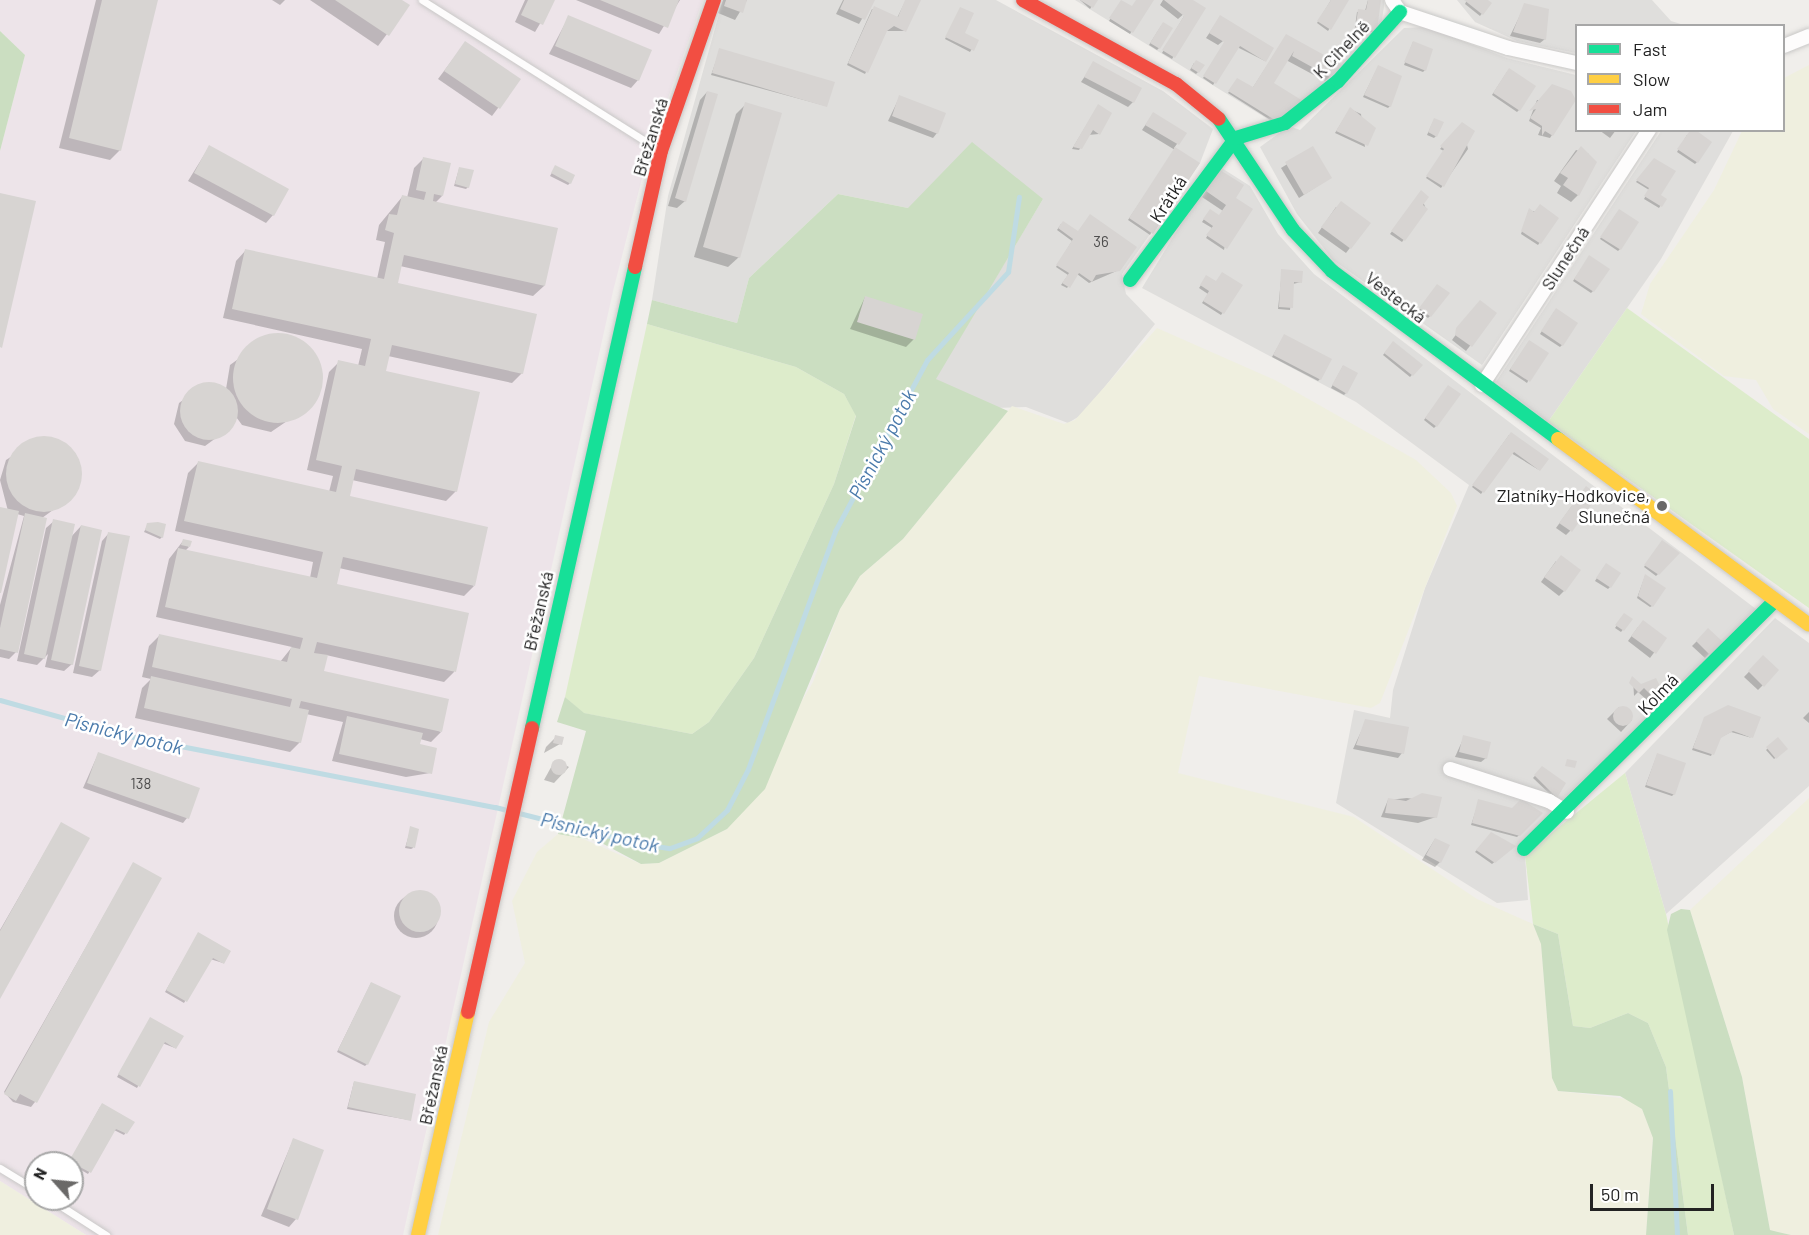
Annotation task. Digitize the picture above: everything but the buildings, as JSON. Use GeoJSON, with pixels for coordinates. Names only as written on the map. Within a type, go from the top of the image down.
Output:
{"type":"FeatureCollection","features":[{"type":"Feature","properties":{"kind":"street","name":"Břežanská"},"geometry":{"type":"LineString","coordinates":[[418,1235],[508,822],[661,151],[714,0]]}},
{"type":"Feature","properties":{"kind":"street","name":"Vestecká"},"geometry":{"type":"LineString","coordinates":[[1023,0],[1176,84],[1236,138],[1293,230],[1332,271],[1482,385],[1809,625]]}},
{"type":"Feature","properties":{"kind":"street"},"geometry":{"type":"LineString","coordinates":[[1392,0],[1400,12],[1508,48],[1575,63]]}},
{"type":"Feature","properties":{"kind":"street","name":"K Cihelně"},"geometry":{"type":"LineString","coordinates":[[1236,138],[1285,123],[1338,81],[1400,12]]}},
{"type":"Feature","properties":{"kind":"street"},"geometry":{"type":"LineString","coordinates":[[1785,46],[1809,36]]}},
{"type":"Feature","properties":{"kind":"street","name":"Slunečná"},"geometry":{"type":"LineString","coordinates":[[1482,385],[1648,132]]}},
{"type":"Feature","properties":{"kind":"street","name":"Krátká"},"geometry":{"type":"LineString","coordinates":[[1130,280],[1236,138]]}},
{"type":"Feature","properties":{"kind":"street","name":"Kolmá"},"geometry":{"type":"LineString","coordinates":[[1524,849],[1567,812],[1775,601]]}},
{"type":"Feature","properties":{"kind":"street"},"geometry":{"type":"LineString","coordinates":[[1450,769],[1549,801],[1567,812]]}},
{"type":"Feature","properties":{"kind":"lane"},"geometry":{"type":"LineString","coordinates":[[422,0],[661,151]]}},
{"type":"Feature","properties":{"kind":"lane"},"geometry":{"type":"LineString","coordinates":[[0,1167],[24,1182]]}},
{"type":"Feature","properties":{"kind":"lane"},"geometry":{"type":"LineString","coordinates":[[69,1211],[106,1235]]}},
{"type":"Feature","properties":{"kind":"shaded area"},"geometry":{"type":"Polygon","coordinates":[[[0,0],[703,0],[649,151],[613,291],[403,1235],[86,1235],[48,1211],[84,1211],[84,1151],[24,1151],[24,1196],[0,1181],[0,151],[25,55],[0,31],[0,0]]]}},
{"type":"Feature","properties":{"kind":"shaded area"},"geometry":{"type":"Polygon","coordinates":[[[723,0],[996,0],[1163,91],[1213,129],[1200,163],[1122,274],[1126,294],[1155,324],[1083,414],[1068,423],[1026,407],[994,408],[935,379],[1043,199],[908,208],[838,194],[749,278],[737,323],[652,300],[668,196],[723,0]]]}},
{"type":"Feature","properties":{"kind":"shaded area"},"geometry":{"type":"Polygon","coordinates":[[[1075,0],[1384,0],[1384,7],[1380,31],[1279,126],[1075,0]]]}},
{"type":"Feature","properties":{"kind":"shaded area"},"geometry":{"type":"Polygon","coordinates":[[[1457,0],[1652,0],[1671,21],[1681,24],[1575,24],[1575,53],[1517,41],[1475,22],[1457,0]]]}},
{"type":"Feature","properties":{"kind":"shaded area"},"geometry":{"type":"Polygon","coordinates":[[[1426,27],[1507,58],[1575,75],[1575,132],[1635,132],[1482,365],[1333,260],[1297,214],[1260,147],[1289,126],[1300,130],[1404,28],[1426,27]]]}},
{"type":"Feature","properties":{"kind":"shaded area"},"geometry":{"type":"Polygon","coordinates":[[[1660,132],[1732,132],[1661,259],[1548,422],[1496,382],[1660,132]]]}},
{"type":"Feature","properties":{"kind":"shaded area"},"geometry":{"type":"Polygon","coordinates":[[[1217,165],[1250,186],[1278,234],[1314,274],[1756,609],[1565,804],[1450,765],[1553,807],[1525,855],[1528,900],[1497,903],[1336,803],[1354,710],[1390,718],[1393,690],[1425,588],[1469,485],[1356,402],[1142,288],[1217,165]]]}},
{"type":"Feature","properties":{"kind":"shaded area"},"geometry":{"type":"Polygon","coordinates":[[[1775,618],[1809,643],[1809,786],[1666,914],[1625,773],[1775,618]]]}},
{"type":"Feature","properties":{"kind":"green space"},"geometry":{"type":"Polygon","coordinates":[[[0,31],[25,55],[0,151],[0,31]]]}},
{"type":"Feature","properties":{"kind":"green space"},"geometry":{"type":"Polygon","coordinates":[[[1809,65],[1809,434],[1773,409],[1756,380],[1724,376],[1641,314],[1650,284],[1714,190],[1742,132],[1785,132],[1785,77],[1809,65]]]}},
{"type":"Feature","properties":{"kind":"green space"},"geometry":{"type":"Polygon","coordinates":[[[972,142],[1043,199],[936,379],[1008,411],[903,539],[860,576],[840,609],[765,789],[727,829],[659,863],[641,864],[598,841],[558,834],[586,731],[557,722],[565,697],[584,713],[692,734],[709,722],[754,658],[834,484],[856,416],[844,394],[796,367],[647,324],[652,300],[737,323],[749,278],[838,194],[908,208],[972,142]]]}},
{"type":"Feature","properties":{"kind":"green space"},"geometry":{"type":"Polygon","coordinates":[[[1627,308],[1809,439],[1809,608],[1548,422],[1627,308]]]}},
{"type":"Feature","properties":{"kind":"green space"},"geometry":{"type":"Polygon","coordinates":[[[647,324],[796,367],[844,394],[856,415],[834,484],[754,658],[709,722],[692,734],[583,713],[565,697],[647,324]]]}},
{"type":"Feature","properties":{"kind":"green space"},"geometry":{"type":"Polygon","coordinates":[[[1157,328],[1275,380],[1416,460],[1451,493],[1457,506],[1380,703],[1371,708],[1199,676],[1178,773],[1354,817],[1477,899],[1533,924],[1541,943],[1552,1078],[1558,1091],[1628,1099],[1642,1109],[1653,1137],[1646,1235],[438,1235],[489,1022],[525,963],[512,901],[537,852],[558,834],[574,835],[641,864],[659,863],[727,829],[813,682],[840,609],[860,576],[903,539],[1012,406],[1064,424],[1075,420],[1157,328]]]}},
{"type":"Feature","properties":{"kind":"green space"},"geometry":{"type":"Polygon","coordinates":[[[1625,773],[1666,914],[1734,1235],[1688,1235],[1666,1067],[1648,1023],[1628,1013],[1590,1028],[1573,1026],[1558,934],[1533,924],[1525,855],[1625,773]]]}},
{"type":"Feature","properties":{"kind":"green space"},"geometry":{"type":"Polygon","coordinates":[[[1809,798],[1809,1235],[1791,1235],[1770,1230],[1742,1077],[1690,910],[1809,798]]]}},
{"type":"Feature","properties":{"kind":"green space"},"geometry":{"type":"Polygon","coordinates":[[[1681,909],[1690,910],[1742,1077],[1770,1230],[1791,1235],[1734,1235],[1667,930],[1671,914],[1681,909]]]}},
{"type":"Feature","properties":{"kind":"green space"},"geometry":{"type":"Polygon","coordinates":[[[1533,924],[1558,934],[1573,1026],[1590,1028],[1628,1013],[1648,1023],[1666,1067],[1688,1235],[1646,1235],[1653,1138],[1642,1109],[1620,1096],[1558,1091],[1552,1078],[1541,944],[1533,924]]]}},
{"type":"Feature","properties":{"kind":"green space"},"geometry":{"type":"Polygon","coordinates":[[[0,1181],[24,1196],[24,1211],[48,1211],[86,1235],[0,1235],[0,1181]]]}},
{"type":"Feature","properties":{"kind":"waterway","name":"Písnický potok"},"geometry":{"type":"LineString","coordinates":[[0,700],[129,736],[495,807],[637,843],[670,848],[697,838],[727,810],[748,769],[835,531],[927,360],[1008,272],[1019,197]]}},
{"type":"Feature","properties":{"kind":"waterway"},"geometry":{"type":"LineString","coordinates":[[1670,1091],[1677,1235]]}},
{"type":"Feature","properties":{"kind":"traffic: fast"},"geometry":{"type":"LineString","coordinates":[[1130,280],[1236,138],[1285,123],[1338,81],[1400,12]]}},
{"type":"Feature","properties":{"kind":"traffic: fast"},"geometry":{"type":"LineString","coordinates":[[1219,119],[1293,230],[1332,271],[1558,439]]}},
{"type":"Feature","properties":{"kind":"traffic: fast"},"geometry":{"type":"LineString","coordinates":[[532,728],[635,267]]}},
{"type":"Feature","properties":{"kind":"traffic: fast"},"geometry":{"type":"LineString","coordinates":[[1524,849],[1775,601]]}},
{"type":"Feature","properties":{"kind":"traffic: slow"},"geometry":{"type":"LineString","coordinates":[[1558,439],[1809,625]]}},
{"type":"Feature","properties":{"kind":"traffic: slow"},"geometry":{"type":"LineString","coordinates":[[418,1235],[468,1012]]}},
{"type":"Feature","properties":{"kind":"traffic: jam"},"geometry":{"type":"LineString","coordinates":[[635,267],[661,151],[714,0]]}},
{"type":"Feature","properties":{"kind":"traffic: jam"},"geometry":{"type":"LineString","coordinates":[[1023,0],[1176,84],[1219,119]]}},
{"type":"Feature","properties":{"kind":"traffic: jam"},"geometry":{"type":"LineString","coordinates":[[468,1012],[532,728]]}},
{"type":"Feature","properties":{"kind":"place","name":"Zlatníky-Hodkovice, Slunečná"},"geometry":{"type":"Point","coordinates":[1662,506]}}]}
